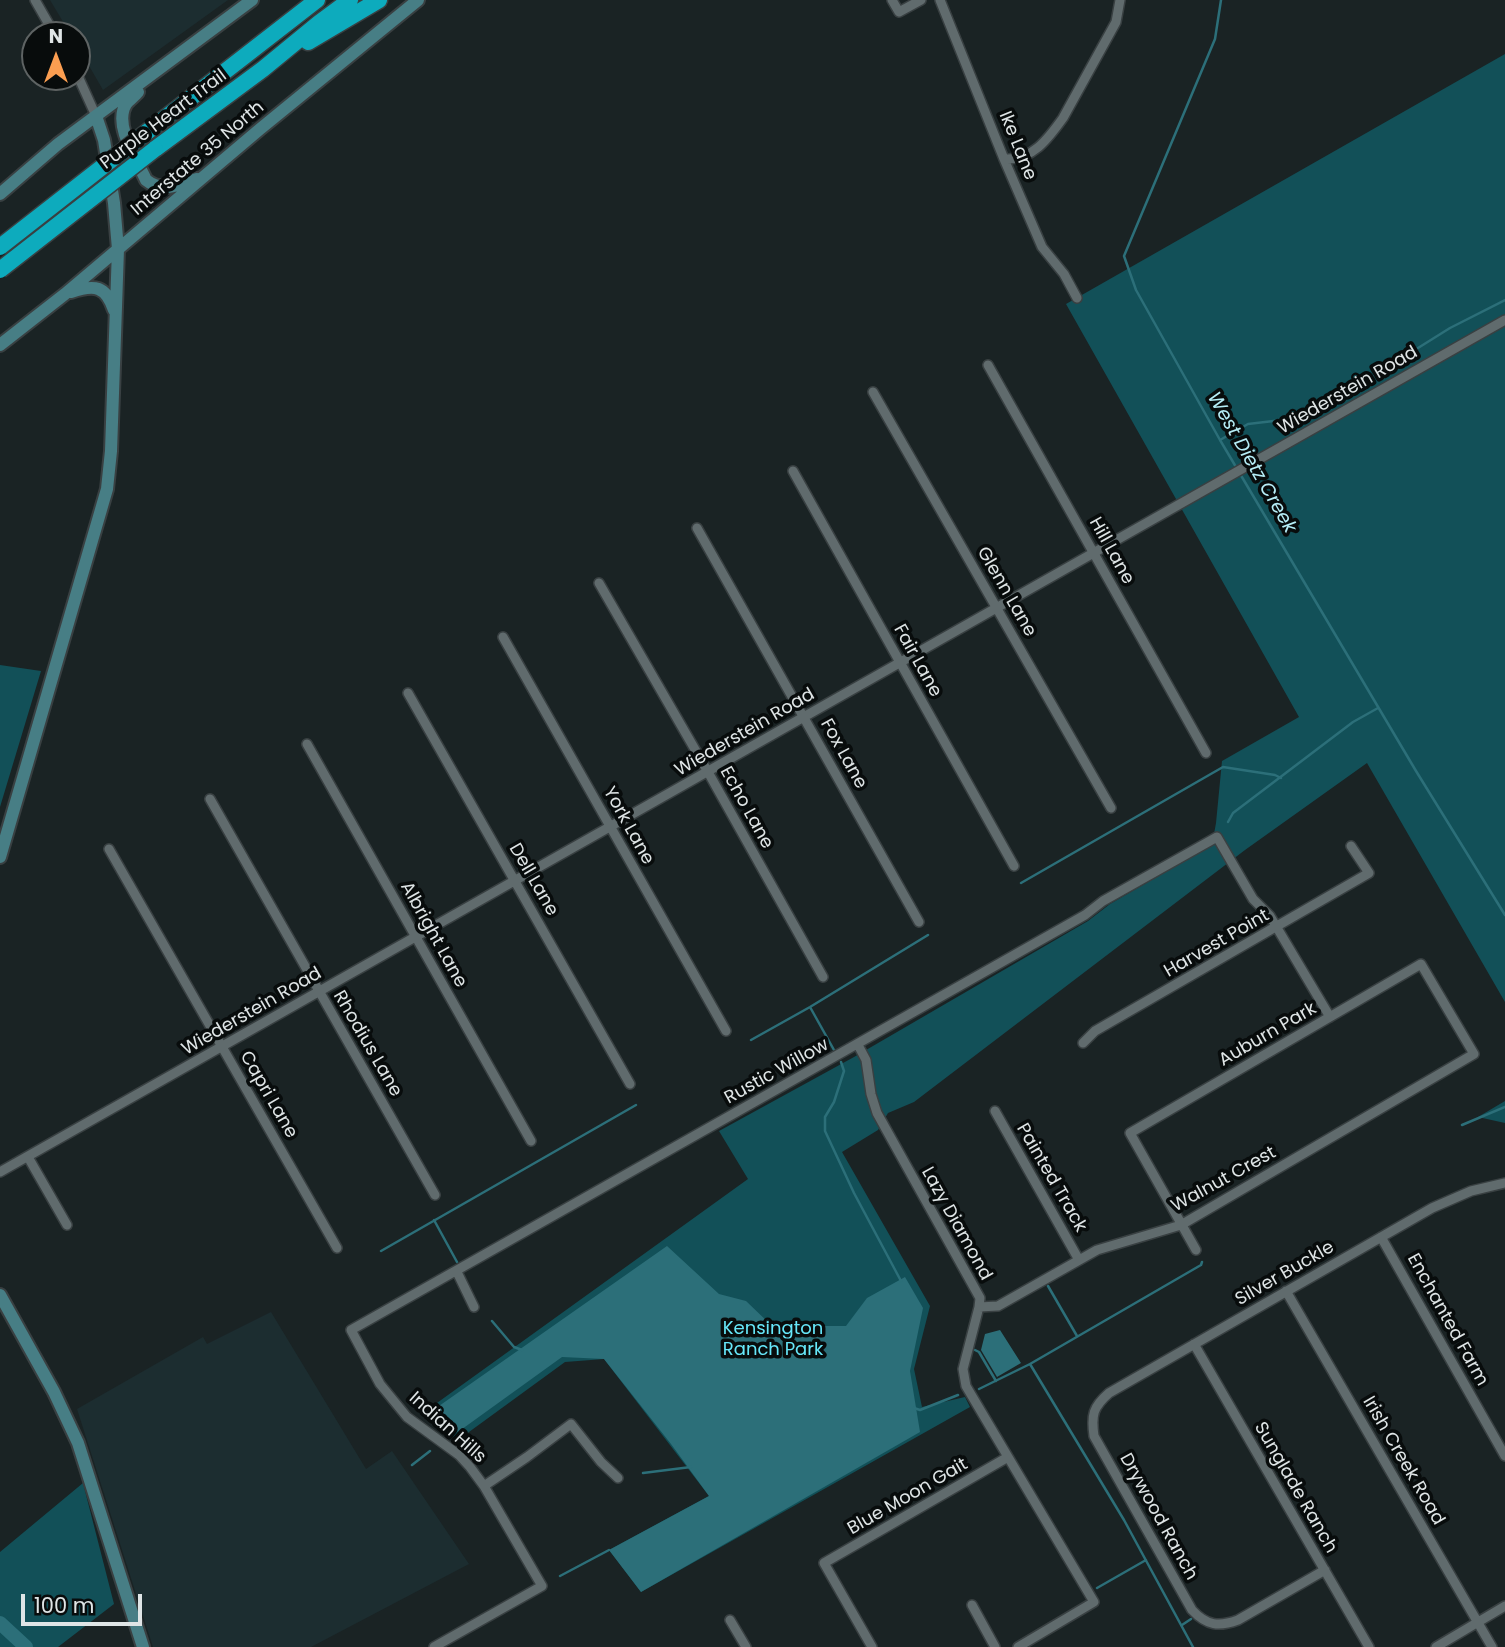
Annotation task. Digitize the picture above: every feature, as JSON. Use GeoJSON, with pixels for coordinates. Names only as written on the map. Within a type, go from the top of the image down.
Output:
{"type":"FeatureCollection","features":[{"type":"Feature","properties":{"kind":"highway","name":"Purple Heart Trail"},"geometry":{"type":"LineString","coordinates":[[0,247],[317,0]]}},
{"type":"Feature","properties":{"kind":"highway","name":"Purple Heart Trail"},"geometry":{"type":"LineString","coordinates":[[0,270],[155,149],[264,69],[350,0]]}},
{"type":"Feature","properties":{"kind":"highway"},"geometry":{"type":"LineString","coordinates":[[264,69],[379,0]]}},
{"type":"Feature","properties":{"kind":"main road"},"geometry":{"type":"LineString","coordinates":[[0,194],[58,144],[252,0]]}},
{"type":"Feature","properties":{"kind":"main road","name":"Interstate 35 North"},"geometry":{"type":"LineString","coordinates":[[0,345],[418,0]]}},
{"type":"Feature","properties":{"kind":"main road"},"geometry":{"type":"LineString","coordinates":[[163,66],[126,105],[121,118],[122,129],[146,180],[153,186],[177,186],[207,175]]}},
{"type":"Feature","properties":{"kind":"main road"},"geometry":{"type":"LineString","coordinates":[[0,857],[107,489],[111,451],[118,248],[104,140],[96,116]]}},
{"type":"Feature","properties":{"kind":"main road"},"geometry":{"type":"LineString","coordinates":[[65,294],[81,288],[102,290],[109,297],[116,316]]}},
{"type":"Feature","properties":{"kind":"main road"},"geometry":{"type":"LineString","coordinates":[[0,1295],[54,1392],[78,1443],[143,1647]]}},
{"type":"Feature","properties":{"kind":"street"},"geometry":{"type":"LineString","coordinates":[[35,0],[47,21]]}},
{"type":"Feature","properties":{"kind":"street"},"geometry":{"type":"LineString","coordinates":[[892,0],[899,12],[921,0]]}},
{"type":"Feature","properties":{"kind":"street","name":"Ike Lane"},"geometry":{"type":"LineString","coordinates":[[940,0],[1042,247],[1064,274],[1077,298]]}},
{"type":"Feature","properties":{"kind":"street"},"geometry":{"type":"LineString","coordinates":[[1004,159],[1019,159],[1030,154],[1054,131],[1116,22],[1120,0]]}},
{"type":"Feature","properties":{"kind":"street"},"geometry":{"type":"LineString","coordinates":[[85,91],[96,116]]}},
{"type":"Feature","properties":{"kind":"street","name":"Wiederstein Road"},"geometry":{"type":"LineString","coordinates":[[0,1172],[1505,320]]}},
{"type":"Feature","properties":{"kind":"street","name":"Hill Lane"},"geometry":{"type":"LineString","coordinates":[[988,365],[1206,752]]}},
{"type":"Feature","properties":{"kind":"street","name":"Glenn Lane"},"geometry":{"type":"LineString","coordinates":[[873,392],[1111,808]]}},
{"type":"Feature","properties":{"kind":"street","name":"Fair Lane"},"geometry":{"type":"LineString","coordinates":[[793,471],[1014,866]]}},
{"type":"Feature","properties":{"kind":"street","name":"Fox Lane"},"geometry":{"type":"LineString","coordinates":[[697,528],[919,922]]}},
{"type":"Feature","properties":{"kind":"street","name":"Echo Lane"},"geometry":{"type":"LineString","coordinates":[[599,583],[823,977]]}},
{"type":"Feature","properties":{"kind":"street","name":"York Lane"},"geometry":{"type":"LineString","coordinates":[[503,637],[726,1031]]}},
{"type":"Feature","properties":{"kind":"street","name":"Dell Lane"},"geometry":{"type":"LineString","coordinates":[[408,693],[630,1084]]}},
{"type":"Feature","properties":{"kind":"street","name":"Albright Lane"},"geometry":{"type":"LineString","coordinates":[[307,744],[531,1141]]}},
{"type":"Feature","properties":{"kind":"street","name":"Rhodius Lane"},"geometry":{"type":"LineString","coordinates":[[210,799],[435,1195]]}},
{"type":"Feature","properties":{"kind":"street","name":"Rustic Willow"},"geometry":{"type":"LineString","coordinates":[[351,1331],[858,1045],[1217,837],[1253,899],[1270,916],[1277,928]]}},
{"type":"Feature","properties":{"kind":"street","name":"Harvest Point"},"geometry":{"type":"LineString","coordinates":[[1083,1043],[1095,1031],[1369,873],[1351,846]]}},
{"type":"Feature","properties":{"kind":"street","name":"Capri Lane"},"geometry":{"type":"LineString","coordinates":[[109,849],[337,1248]]}},
{"type":"Feature","properties":{"kind":"street"},"geometry":{"type":"LineString","coordinates":[[1277,928],[1330,1017]]}},
{"type":"Feature","properties":{"kind":"street","name":"Auburn Park"},"geometry":{"type":"LineString","coordinates":[[1181,1225],[1130,1133],[1421,964],[1474,1054]]}},
{"type":"Feature","properties":{"kind":"street","name":"Lazy Diamond"},"geometry":{"type":"LineString","coordinates":[[858,1045],[866,1060],[877,1113],[980,1298],[963,1369],[966,1386],[1094,1602],[1018,1647]]}},
{"type":"Feature","properties":{"kind":"street","name":"Walnut Crest"},"geometry":{"type":"LineString","coordinates":[[979,1307],[998,1306],[1097,1250],[1181,1225],[1474,1054]]}},
{"type":"Feature","properties":{"kind":"street","name":"Painted Track"},"geometry":{"type":"LineString","coordinates":[[995,1111],[1079,1261]]}},
{"type":"Feature","properties":{"kind":"street"},"geometry":{"type":"LineString","coordinates":[[28,1157],[67,1225]]}},
{"type":"Feature","properties":{"kind":"street","name":"Silver Buckle"},"geometry":{"type":"LineString","coordinates":[[1093,1413],[1099,1402],[1109,1393],[1432,1208],[1471,1191],[1505,1183]]}},
{"type":"Feature","properties":{"kind":"street"},"geometry":{"type":"LineString","coordinates":[[1181,1225],[1196,1250]]}},
{"type":"Feature","properties":{"kind":"street","name":"Enchanted Farm"},"geometry":{"type":"LineString","coordinates":[[1381,1237],[1505,1455]]}},
{"type":"Feature","properties":{"kind":"street"},"geometry":{"type":"LineString","coordinates":[[457,1272],[474,1307]]}},
{"type":"Feature","properties":{"kind":"street","name":"Irish Creek Road"},"geometry":{"type":"LineString","coordinates":[[1286,1291],[1492,1647]]}},
{"type":"Feature","properties":{"kind":"street","name":"Indian Hills"},"geometry":{"type":"LineString","coordinates":[[351,1331],[380,1384],[407,1417],[470,1466],[541,1586],[434,1647]]}},
{"type":"Feature","properties":{"kind":"street","name":"Sunglade Ranch"},"geometry":{"type":"LineString","coordinates":[[1194,1345],[1369,1647]]}},
{"type":"Feature","properties":{"kind":"street","name":"Drywood Ranch"},"geometry":{"type":"LineString","coordinates":[[1093,1413],[1094,1436],[1192,1610],[1202,1620],[1213,1624],[1238,1620],[1325,1570]]}},
{"type":"Feature","properties":{"kind":"street"},"geometry":{"type":"LineString","coordinates":[[484,1486],[571,1423],[601,1462],[618,1478]]}},
{"type":"Feature","properties":{"kind":"street","name":"Blue Moon Gait"},"geometry":{"type":"LineString","coordinates":[[872,1647],[824,1563],[1008,1457]]}},
{"type":"Feature","properties":{"kind":"street"},"geometry":{"type":"LineString","coordinates":[[972,1605],[995,1647]]}},
{"type":"Feature","properties":{"kind":"street"},"geometry":{"type":"LineString","coordinates":[[1436,1647],[1505,1606]]}},
{"type":"Feature","properties":{"kind":"street"},"geometry":{"type":"LineString","coordinates":[[730,1619],[746,1647]]}},
{"type":"Feature","properties":{"kind":"shaded area"},"geometry":{"type":"Polygon","coordinates":[[[50,0],[228,0],[103,90],[91,69],[91,21],[63,21],[50,0]]]}},
{"type":"Feature","properties":{"kind":"shaded area"},"geometry":{"type":"Polygon","coordinates":[[[667,1246],[719,1294],[746,1301],[772,1326],[846,1326],[867,1298],[905,1277],[923,1308],[910,1371],[920,1432],[641,1592],[609,1550],[709,1496],[604,1359],[562,1357],[458,1432],[429,1413],[667,1246]]]}},
{"type":"Feature","properties":{"kind":"shaded area"},"geometry":{"type":"Polygon","coordinates":[[[271,1312],[366,1469],[392,1451],[469,1564],[311,1647],[153,1647],[77,1409],[203,1337],[207,1344],[271,1312]]]}},
{"type":"Feature","properties":{"kind":"shaded area"},"geometry":{"type":"Polygon","coordinates":[[[1000,1330],[1021,1363],[997,1377],[981,1350],[985,1334],[1000,1330]]]}},
{"type":"Feature","properties":{"kind":"green space","name":"Kensington Ranch Park"},"geometry":{"type":"Polygon","coordinates":[[[1505,54],[1505,1002],[1367,763],[1245,850],[914,1102],[888,1113],[878,1130],[842,1152],[930,1306],[914,1369],[922,1407],[965,1397],[970,1407],[641,1592],[609,1550],[709,1496],[604,1359],[565,1362],[458,1440],[423,1413],[748,1179],[719,1131],[854,1057],[1088,921],[1110,904],[1212,845],[1222,761],[1299,717],[1066,304],[1505,54]]]}},
{"type":"Feature","properties":{"kind":"green space"},"geometry":{"type":"Polygon","coordinates":[[[0,665],[41,671],[0,807],[0,665]]]}},
{"type":"Feature","properties":{"kind":"green space"},"geometry":{"type":"Polygon","coordinates":[[[1505,1101],[1505,1123],[1478,1117],[1505,1101]]]}},
{"type":"Feature","properties":{"kind":"green space"},"geometry":{"type":"Polygon","coordinates":[[[83,1483],[114,1604],[58,1647],[0,1647],[0,1552],[83,1483]]]}},
{"type":"Feature","properties":{"kind":"waterway","name":"West Dietz Creek"},"geometry":{"type":"LineString","coordinates":[[1221,0],[1215,39],[1124,256],[1136,290],[1220,440],[1416,771],[1505,915]]}},
{"type":"Feature","properties":{"kind":"waterway"},"geometry":{"type":"LineString","coordinates":[[1220,440],[1248,424],[1308,414],[1450,328],[1505,300]]}},
{"type":"Feature","properties":{"kind":"waterway"},"geometry":{"type":"LineString","coordinates":[[1228,822],[1233,813],[1353,722],[1378,708]]}},
{"type":"Feature","properties":{"kind":"waterway"},"geometry":{"type":"LineString","coordinates":[[1021,883],[1223,767],[1281,778]]}},
{"type":"Feature","properties":{"kind":"waterway"},"geometry":{"type":"LineString","coordinates":[[751,1040],[928,935]]}},
{"type":"Feature","properties":{"kind":"waterway"},"geometry":{"type":"LineString","coordinates":[[810,1007],[834,1050]]}},
{"type":"Feature","properties":{"kind":"waterway"},"geometry":{"type":"LineString","coordinates":[[841,1062],[844,1071],[834,1102],[825,1117],[825,1131],[854,1193],[901,1281]]}},
{"type":"Feature","properties":{"kind":"waterway"},"geometry":{"type":"LineString","coordinates":[[381,1251],[636,1105]]}},
{"type":"Feature","properties":{"kind":"waterway"},"geometry":{"type":"LineString","coordinates":[[1462,1125],[1505,1107]]}},
{"type":"Feature","properties":{"kind":"waterway"},"geometry":{"type":"LineString","coordinates":[[434,1220],[457,1262]]}},
{"type":"Feature","properties":{"kind":"waterway"},"geometry":{"type":"LineString","coordinates":[[1030,1364],[1202,1262]]}},
{"type":"Feature","properties":{"kind":"waterway"},"geometry":{"type":"LineString","coordinates":[[1048,1286],[1077,1336]]}},
{"type":"Feature","properties":{"kind":"waterway"},"geometry":{"type":"LineString","coordinates":[[492,1321],[514,1347],[522,1350]]}},
{"type":"Feature","properties":{"kind":"waterway"},"geometry":{"type":"LineString","coordinates":[[975,1350],[979,1352],[996,1381]]}},
{"type":"Feature","properties":{"kind":"waterway"},"geometry":{"type":"LineString","coordinates":[[979,1389],[1030,1364],[1124,1520],[1193,1647]]}},
{"type":"Feature","properties":{"kind":"waterway"},"geometry":{"type":"LineString","coordinates":[[914,1408],[920,1410],[958,1395]]}},
{"type":"Feature","properties":{"kind":"waterway"},"geometry":{"type":"LineString","coordinates":[[412,1465],[430,1451]]}},
{"type":"Feature","properties":{"kind":"waterway"},"geometry":{"type":"LineString","coordinates":[[643,1473],[691,1467]]}},
{"type":"Feature","properties":{"kind":"waterway"},"geometry":{"type":"LineString","coordinates":[[560,1576],[609,1550]]}},
{"type":"Feature","properties":{"kind":"waterway"},"geometry":{"type":"LineString","coordinates":[[1097,1588],[1146,1560]]}},
{"type":"Feature","properties":{"kind":"waterway"},"geometry":{"type":"LineString","coordinates":[[1182,1625],[1191,1619]]}},
{"type":"Feature","properties":{"kind":"waterway"},"geometry":{"type":"LineString","coordinates":[[0,1623],[26,1647]]}}]}
